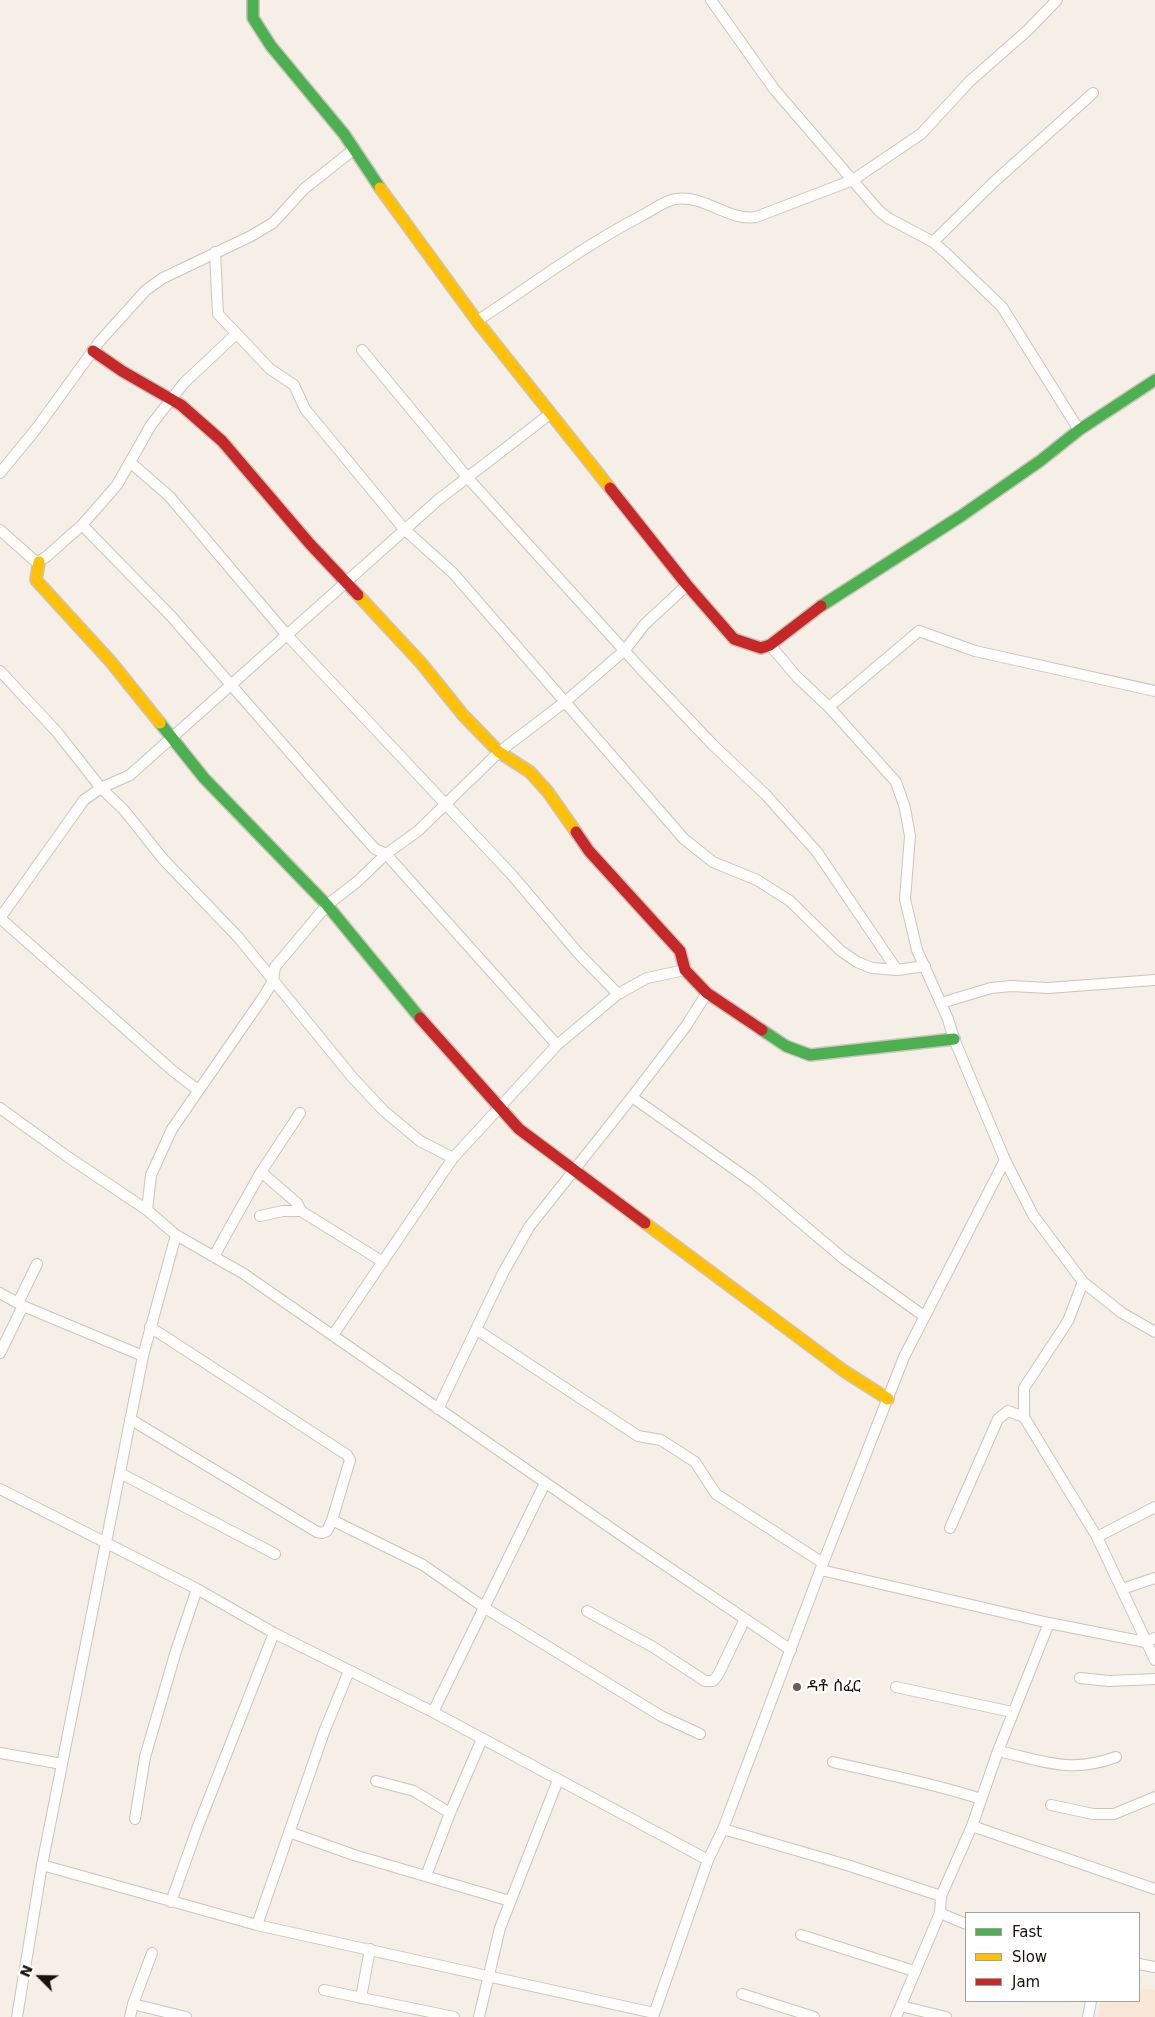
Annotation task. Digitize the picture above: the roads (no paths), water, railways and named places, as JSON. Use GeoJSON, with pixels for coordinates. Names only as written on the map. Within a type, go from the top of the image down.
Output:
{"type":"FeatureCollection","features":[{"type":"Feature","properties":{"kind":"street"},"geometry":{"type":"LineString","coordinates":[[253,0],[254,18],[266,40],[344,134],[353,150],[477,321],[687,585],[734,639],[750,646],[761,648],[770,645],[814,610],[961,516],[1079,430],[1155,380]]}},
{"type":"Feature","properties":{"kind":"street"},"geometry":{"type":"LineString","coordinates":[[710,0],[774,89],[888,218],[933,242],[1002,308],[1079,430]]}},
{"type":"Feature","properties":{"kind":"street"},"geometry":{"type":"LineString","coordinates":[[477,321],[625,224],[673,199],[691,198],[700,200],[733,215],[747,218],[756,217],[853,180],[921,134],[970,81],[1028,30],[1056,0]]}},
{"type":"Feature","properties":{"kind":"street"},"geometry":{"type":"LineString","coordinates":[[933,242],[995,181],[1092,93]]}},
{"type":"Feature","properties":{"kind":"street"},"geometry":{"type":"LineString","coordinates":[[0,473],[36,429],[93,350],[120,317],[146,290],[163,278],[251,236],[273,223],[304,189],[353,150]]}},
{"type":"Feature","properties":{"kind":"street"},"geometry":{"type":"LineString","coordinates":[[215,252],[217,311],[270,369],[294,385],[305,409],[404,529],[452,573],[566,701],[684,839],[713,862],[757,880],[790,901],[841,951],[857,962],[872,968],[897,970],[925,966]]}},
{"type":"Feature","properties":{"kind":"street"},"geometry":{"type":"LineString","coordinates":[[236,334],[194,372],[171,398],[117,485],[82,525],[39,562],[36,580],[111,662],[171,740],[244,821],[327,905],[395,990],[498,1108],[519,1129],[844,1371],[888,1399]]}},
{"type":"Feature","properties":{"kind":"street"},"geometry":{"type":"LineString","coordinates":[[93,350],[116,367],[171,398],[222,441],[310,544],[422,664],[463,715],[499,752],[530,772],[548,792],[589,851],[680,951],[685,970],[707,993],[786,1046],[810,1055],[954,1039]]}},
{"type":"Feature","properties":{"kind":"street"},"geometry":{"type":"LineString","coordinates":[[362,350],[467,477],[676,707],[766,795],[817,852],[897,970]]}},
{"type":"Feature","properties":{"kind":"street"},"geometry":{"type":"LineString","coordinates":[[198,1090],[173,1071],[0,918],[84,800],[101,788],[130,775],[404,529],[467,477],[550,414]]}},
{"type":"Feature","properties":{"kind":"street"},"geometry":{"type":"LineString","coordinates":[[130,462],[169,496],[286,634],[512,875],[579,954],[618,994]]}},
{"type":"Feature","properties":{"kind":"street"},"geometry":{"type":"LineString","coordinates":[[82,525],[171,616],[230,686],[242,696],[265,726],[297,758],[375,849],[386,854],[557,1045]]}},
{"type":"Feature","properties":{"kind":"street"},"geometry":{"type":"LineString","coordinates":[[0,530],[39,562]]}},
{"type":"Feature","properties":{"kind":"street"},"geometry":{"type":"LineString","coordinates":[[146,1210],[151,1175],[172,1129],[273,981],[275,966],[327,905],[358,881],[386,854],[418,831],[499,752],[566,701],[625,650],[645,624],[687,585]]}},
{"type":"Feature","properties":{"kind":"street"},"geometry":{"type":"LineString","coordinates":[[829,707],[919,630],[975,651],[1155,691]]}},
{"type":"Feature","properties":{"kind":"street"},"geometry":{"type":"LineString","coordinates":[[770,645],[797,677],[829,707],[889,772],[901,795],[910,836],[905,899],[917,950],[941,1003],[954,1039],[1005,1160],[1033,1215],[1082,1282],[1122,1313],[1155,1332]]}},
{"type":"Feature","properties":{"kind":"street"},"geometry":{"type":"LineString","coordinates":[[0,671],[58,732],[101,788],[124,810],[189,887],[238,937],[352,1077],[384,1112],[420,1141],[453,1158]]}},
{"type":"Feature","properties":{"kind":"street"},"geometry":{"type":"LineString","coordinates":[[333,1335],[453,1158],[557,1045],[618,994],[647,978],[685,970]]}},
{"type":"Feature","properties":{"kind":"street"},"geometry":{"type":"LineString","coordinates":[[941,1003],[991,988],[1011,986],[1048,988],[1155,980]]}},
{"type":"Feature","properties":{"kind":"street"},"geometry":{"type":"LineString","coordinates":[[438,1409],[503,1273],[529,1227],[632,1097],[686,1026],[707,993]]}},
{"type":"Feature","properties":{"kind":"street"},"geometry":{"type":"LineString","coordinates":[[632,1097],[754,1183],[844,1258],[924,1316]]}},
{"type":"Feature","properties":{"kind":"street"},"geometry":{"type":"LineString","coordinates":[[0,1108],[68,1158],[146,1210],[176,1235],[244,1274],[545,1483],[791,1650]]}},
{"type":"Feature","properties":{"kind":"street"},"geometry":{"type":"LineString","coordinates":[[214,1256],[261,1172],[300,1112]]}},
{"type":"Feature","properties":{"kind":"street"},"geometry":{"type":"LineString","coordinates":[[42,1865],[257,1925],[370,1949],[654,2015],[708,1860],[723,1829],[904,1357],[1005,1160]]}},
{"type":"Feature","properties":{"kind":"street"},"geometry":{"type":"LineString","coordinates":[[261,1172],[297,1203],[301,1211],[383,1262]]}},
{"type":"Feature","properties":{"kind":"street"},"geometry":{"type":"LineString","coordinates":[[260,1216],[283,1211],[301,1211]]}},
{"type":"Feature","properties":{"kind":"street"},"geometry":{"type":"LineString","coordinates":[[17,2017],[42,1865],[130,1419],[150,1327],[176,1235]]}},
{"type":"Feature","properties":{"kind":"street"},"geometry":{"type":"LineString","coordinates":[[0,1354],[37,1264]]}},
{"type":"Feature","properties":{"kind":"street"},"geometry":{"type":"LineString","coordinates":[[1082,1282],[1068,1321],[1024,1388],[1024,1417],[1097,1537],[1122,1589],[1150,1640],[1155,1660]]}},
{"type":"Feature","properties":{"kind":"street"},"geometry":{"type":"LineString","coordinates":[[0,1293],[20,1305],[143,1356]]}},
{"type":"Feature","properties":{"kind":"street"},"geometry":{"type":"LineString","coordinates":[[130,1419],[317,1532],[327,1531],[350,1460],[347,1455],[150,1327]]}},
{"type":"Feature","properties":{"kind":"street"},"geometry":{"type":"LineString","coordinates":[[477,1330],[638,1436],[661,1440],[695,1462],[716,1494],[822,1567],[1049,1623],[1150,1640]]}},
{"type":"Feature","properties":{"kind":"street"},"geometry":{"type":"LineString","coordinates":[[950,1528],[998,1419],[1008,1411],[1024,1417]]}},
{"type":"Feature","properties":{"kind":"street"},"geometry":{"type":"LineString","coordinates":[[120,1473],[275,1554]]}},
{"type":"Feature","properties":{"kind":"street"},"geometry":{"type":"LineString","coordinates":[[433,1712],[545,1483]]}},
{"type":"Feature","properties":{"kind":"street"},"geometry":{"type":"LineString","coordinates":[[0,1490],[197,1589],[274,1633],[433,1712],[708,1860]]}},
{"type":"Feature","properties":{"kind":"street"},"geometry":{"type":"LineString","coordinates":[[1097,1537],[1155,1507]]}},
{"type":"Feature","properties":{"kind":"street"},"geometry":{"type":"LineString","coordinates":[[332,1520],[423,1565],[485,1608],[661,1716],[700,1734]]}},
{"type":"Feature","properties":{"kind":"street"},"geometry":{"type":"LineString","coordinates":[[1122,1589],[1155,1578]]}},
{"type":"Feature","properties":{"kind":"street"},"geometry":{"type":"LineString","coordinates":[[135,1819],[145,1757],[176,1651],[197,1589]]}},
{"type":"Feature","properties":{"kind":"street"},"geometry":{"type":"LineString","coordinates":[[587,1611],[652,1647],[705,1681],[714,1681],[718,1675],[744,1619]]}},
{"type":"Feature","properties":{"kind":"street"},"geometry":{"type":"LineString","coordinates":[[896,2017],[940,1913],[941,1896],[972,1826],[1012,1712],[1049,1623]]}},
{"type":"Feature","properties":{"kind":"street"},"geometry":{"type":"LineString","coordinates":[[171,1902],[197,1829],[274,1633]]}},
{"type":"Feature","properties":{"kind":"street"},"geometry":{"type":"LineString","coordinates":[[257,1925],[324,1732],[349,1671]]}},
{"type":"Feature","properties":{"kind":"street"},"geometry":{"type":"LineString","coordinates":[[1080,1678],[1109,1681],[1155,1678]]}},
{"type":"Feature","properties":{"kind":"street"},"geometry":{"type":"LineString","coordinates":[[896,1687],[1012,1712]]}},
{"type":"Feature","properties":{"kind":"street"},"geometry":{"type":"LineString","coordinates":[[426,1876],[450,1813],[482,1739]]}},
{"type":"Feature","properties":{"kind":"street"},"geometry":{"type":"LineString","coordinates":[[998,1751],[1069,1767],[1099,1763],[1116,1757]]}},
{"type":"Feature","properties":{"kind":"street"},"geometry":{"type":"LineString","coordinates":[[0,1753],[62,1764]]}},
{"type":"Feature","properties":{"kind":"street"},"geometry":{"type":"LineString","coordinates":[[833,1762],[911,1781],[940,1785],[981,1799]]}},
{"type":"Feature","properties":{"kind":"street"},"geometry":{"type":"LineString","coordinates":[[478,2017],[500,1928],[558,1780]]}},
{"type":"Feature","properties":{"kind":"street"},"geometry":{"type":"LineString","coordinates":[[376,1781],[414,1791],[450,1813]]}},
{"type":"Feature","properties":{"kind":"street"},"geometry":{"type":"LineString","coordinates":[[1051,1805],[1093,1814],[1114,1814],[1155,1797]]}},
{"type":"Feature","properties":{"kind":"street"},"geometry":{"type":"LineString","coordinates":[[972,1826],[1155,1889]]}},
{"type":"Feature","properties":{"kind":"street"},"geometry":{"type":"LineString","coordinates":[[723,1829],[846,1865],[941,1896]]}},
{"type":"Feature","properties":{"kind":"street"},"geometry":{"type":"LineString","coordinates":[[288,1832],[510,1901]]}},
{"type":"Feature","properties":{"kind":"street"},"geometry":{"type":"LineString","coordinates":[[940,1913],[965,1924]]}},
{"type":"Feature","properties":{"kind":"street"},"geometry":{"type":"LineString","coordinates":[[801,1935],[914,1971]]}},
{"type":"Feature","properties":{"kind":"street"},"geometry":{"type":"LineString","coordinates":[[361,1998],[370,1949]]}},
{"type":"Feature","properties":{"kind":"street"},"geometry":{"type":"LineString","coordinates":[[130,2017],[152,1953]]}},
{"type":"Feature","properties":{"kind":"street"},"geometry":{"type":"LineString","coordinates":[[1140,1964],[1155,1967]]}},
{"type":"Feature","properties":{"kind":"street"},"geometry":{"type":"LineString","coordinates":[[324,1990],[454,2017]]}},
{"type":"Feature","properties":{"kind":"street"},"geometry":{"type":"LineString","coordinates":[[742,1994],[814,2017]]}},
{"type":"Feature","properties":{"kind":"street"},"geometry":{"type":"LineString","coordinates":[[1088,2017],[1091,2002]]}},
{"type":"Feature","properties":{"kind":"street"},"geometry":{"type":"LineString","coordinates":[[133,2004],[186,2017]]}},
{"type":"Feature","properties":{"kind":"street"},"geometry":{"type":"LineString","coordinates":[[901,2006],[946,2017]]}},
{"type":"Feature","properties":{"kind":"place","name":"ዳቶ ሰፈር"},"geometry":{"type":"Point","coordinates":[797,1687]}}]}
